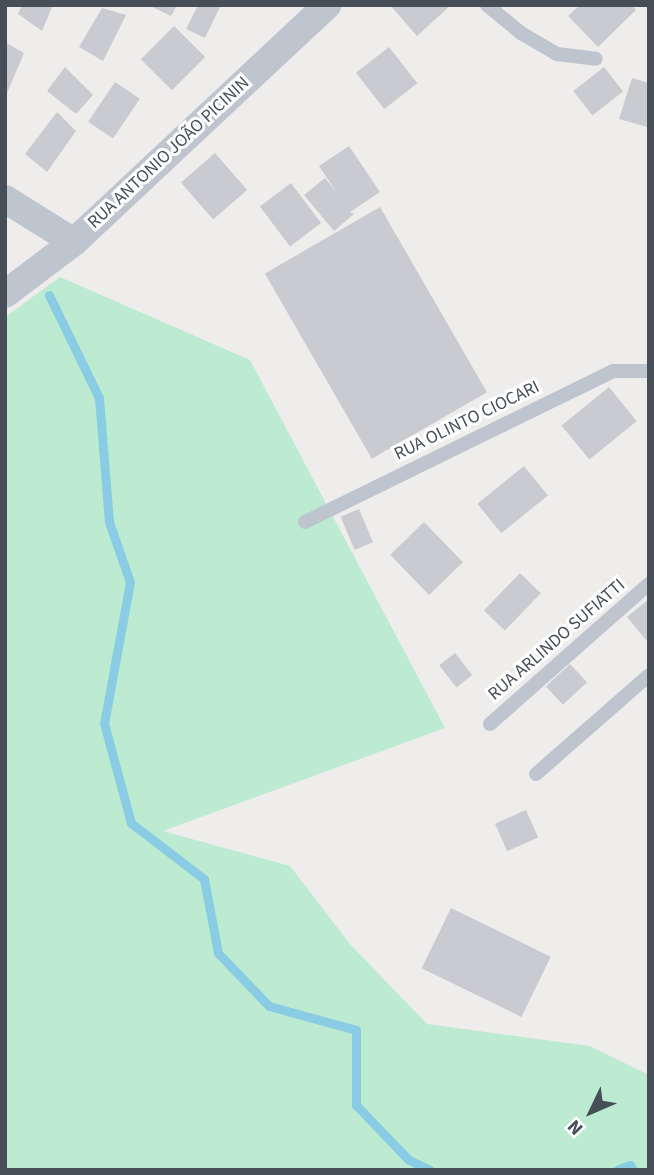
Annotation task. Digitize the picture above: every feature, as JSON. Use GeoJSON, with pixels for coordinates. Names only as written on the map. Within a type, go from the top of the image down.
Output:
{"type":"FeatureCollection","features":[{"type":"Feature","properties":{"kind":"street","name":"RUA ANTONIO JOÃO PICININ"},"geometry":{"type":"LineString","coordinates":[[5,294],[74,242],[322,6]]}},
{"type":"Feature","properties":{"kind":"street"},"geometry":{"type":"LineString","coordinates":[[5,199],[74,242]]}},
{"type":"Feature","properties":{"kind":"lane"},"geometry":{"type":"LineString","coordinates":[[487,5],[521,33],[556,54],[596,60]]}},
{"type":"Feature","properties":{"kind":"lane","name":"RUA OLINTO CIOCARI"},"geometry":{"type":"LineString","coordinates":[[305,522],[613,371],[649,371]]}},
{"type":"Feature","properties":{"kind":"lane","name":"RUA ARLINDO SUFIATTI"},"geometry":{"type":"LineString","coordinates":[[490,724],[649,584]]}},
{"type":"Feature","properties":{"kind":"lane"},"geometry":{"type":"LineString","coordinates":[[536,775],[649,675]]}},
{"type":"Feature","properties":{"kind":"green space"},"geometry":{"type":"Polygon","coordinates":[[[60,277],[250,360],[445,728],[163,831],[290,866],[350,944],[427,1024],[590,1046],[649,1075],[649,1170],[5,1170],[5,317],[60,277]]]}},
{"type":"Feature","properties":{"kind":"building"},"geometry":{"type":"Polygon","coordinates":[[[22,5],[53,5],[42,31],[18,14],[22,5]]]}},
{"type":"Feature","properties":{"kind":"building"},"geometry":{"type":"Polygon","coordinates":[[[148,5],[177,5],[171,16],[148,5]]]}},
{"type":"Feature","properties":{"kind":"building"},"geometry":{"type":"Polygon","coordinates":[[[198,5],[221,5],[205,38],[186,29],[198,5]]]}},
{"type":"Feature","properties":{"kind":"building"},"geometry":{"type":"Polygon","coordinates":[[[390,5],[451,5],[417,36],[390,5]]]}},
{"type":"Feature","properties":{"kind":"building"},"geometry":{"type":"Polygon","coordinates":[[[580,5],[632,5],[636,10],[598,47],[568,16],[580,5]]]}},
{"type":"Feature","properties":{"kind":"building"},"geometry":{"type":"Polygon","coordinates":[[[102,8],[126,15],[103,61],[79,47],[102,8]]]}},
{"type":"Feature","properties":{"kind":"building"},"geometry":{"type":"Polygon","coordinates":[[[174,26],[205,57],[172,90],[141,59],[174,26]]]}},
{"type":"Feature","properties":{"kind":"building"},"geometry":{"type":"Polygon","coordinates":[[[5,42],[24,53],[5,98],[5,42]]]}},
{"type":"Feature","properties":{"kind":"building"},"geometry":{"type":"Polygon","coordinates":[[[389,47],[417,83],[384,109],[356,73],[389,47]]]}},
{"type":"Feature","properties":{"kind":"building"},"geometry":{"type":"Polygon","coordinates":[[[65,67],[93,95],[76,114],[47,91],[65,67]]]}},
{"type":"Feature","properties":{"kind":"building"},"geometry":{"type":"Polygon","coordinates":[[[604,67],[623,91],[592,115],[573,91],[604,67]]]}},
{"type":"Feature","properties":{"kind":"building"},"geometry":{"type":"Polygon","coordinates":[[[632,78],[649,83],[647,127],[619,119],[632,78]]]}},
{"type":"Feature","properties":{"kind":"building"},"geometry":{"type":"Polygon","coordinates":[[[115,82],[140,99],[113,139],[88,122],[115,82]]]}},
{"type":"Feature","properties":{"kind":"building"},"geometry":{"type":"Polygon","coordinates":[[[57,112],[76,131],[47,172],[25,154],[57,112]]]}},
{"type":"Feature","properties":{"kind":"building"},"geometry":{"type":"Polygon","coordinates":[[[349,146],[380,192],[350,212],[354,214],[334,231],[304,195],[325,178],[337,193],[319,166],[349,146]]]}},
{"type":"Feature","properties":{"kind":"building"},"geometry":{"type":"Polygon","coordinates":[[[215,153],[247,190],[213,220],[181,183],[215,153]]]}},
{"type":"Feature","properties":{"kind":"building"},"geometry":{"type":"Polygon","coordinates":[[[291,183],[321,223],[290,246],[260,206],[291,183]]]}},
{"type":"Feature","properties":{"kind":"building"},"geometry":{"type":"Polygon","coordinates":[[[380,207],[487,392],[372,459],[265,274],[380,207]]]}},
{"type":"Feature","properties":{"kind":"building"},"geometry":{"type":"Polygon","coordinates":[[[609,387],[637,421],[589,460],[562,425],[609,387]]]}},
{"type":"Feature","properties":{"kind":"building"},"geometry":{"type":"Polygon","coordinates":[[[524,466],[548,496],[501,533],[477,504],[524,466]]]}},
{"type":"Feature","properties":{"kind":"building"},"geometry":{"type":"Polygon","coordinates":[[[359,509],[373,542],[355,550],[341,517],[359,509]]]}},
{"type":"Feature","properties":{"kind":"building"},"geometry":{"type":"Polygon","coordinates":[[[424,522],[463,562],[429,595],[390,555],[424,522]]]}},
{"type":"Feature","properties":{"kind":"building"},"geometry":{"type":"Polygon","coordinates":[[[520,573],[541,593],[505,631],[484,610],[520,573]]]}},
{"type":"Feature","properties":{"kind":"building"},"geometry":{"type":"Polygon","coordinates":[[[649,599],[649,638],[646,640],[627,617],[649,599]]]}},
{"type":"Feature","properties":{"kind":"building"},"geometry":{"type":"Polygon","coordinates":[[[455,653],[472,675],[456,687],[439,665],[455,653]]]}},
{"type":"Feature","properties":{"kind":"building"},"geometry":{"type":"Polygon","coordinates":[[[570,664],[587,682],[563,705],[546,687],[570,664]]]}},
{"type":"Feature","properties":{"kind":"building"},"geometry":{"type":"Polygon","coordinates":[[[526,810],[538,837],[507,851],[495,824],[526,810]]]}},
{"type":"Feature","properties":{"kind":"building"},"geometry":{"type":"Polygon","coordinates":[[[451,908],[551,957],[521,1017],[422,968],[451,908]]]}},
{"type":"Feature","properties":{"kind":"waterway"},"geometry":{"type":"LineString","coordinates":[[49,295],[99,398],[109,522],[130,582],[104,723],[131,823],[204,879],[218,953],[269,1006],[356,1030],[356,1105],[409,1160],[430,1170]]}},
{"type":"Feature","properties":{"kind":"waterway"},"geometry":{"type":"LineString","coordinates":[[617,1170],[630,1165],[633,1170]]}}]}
